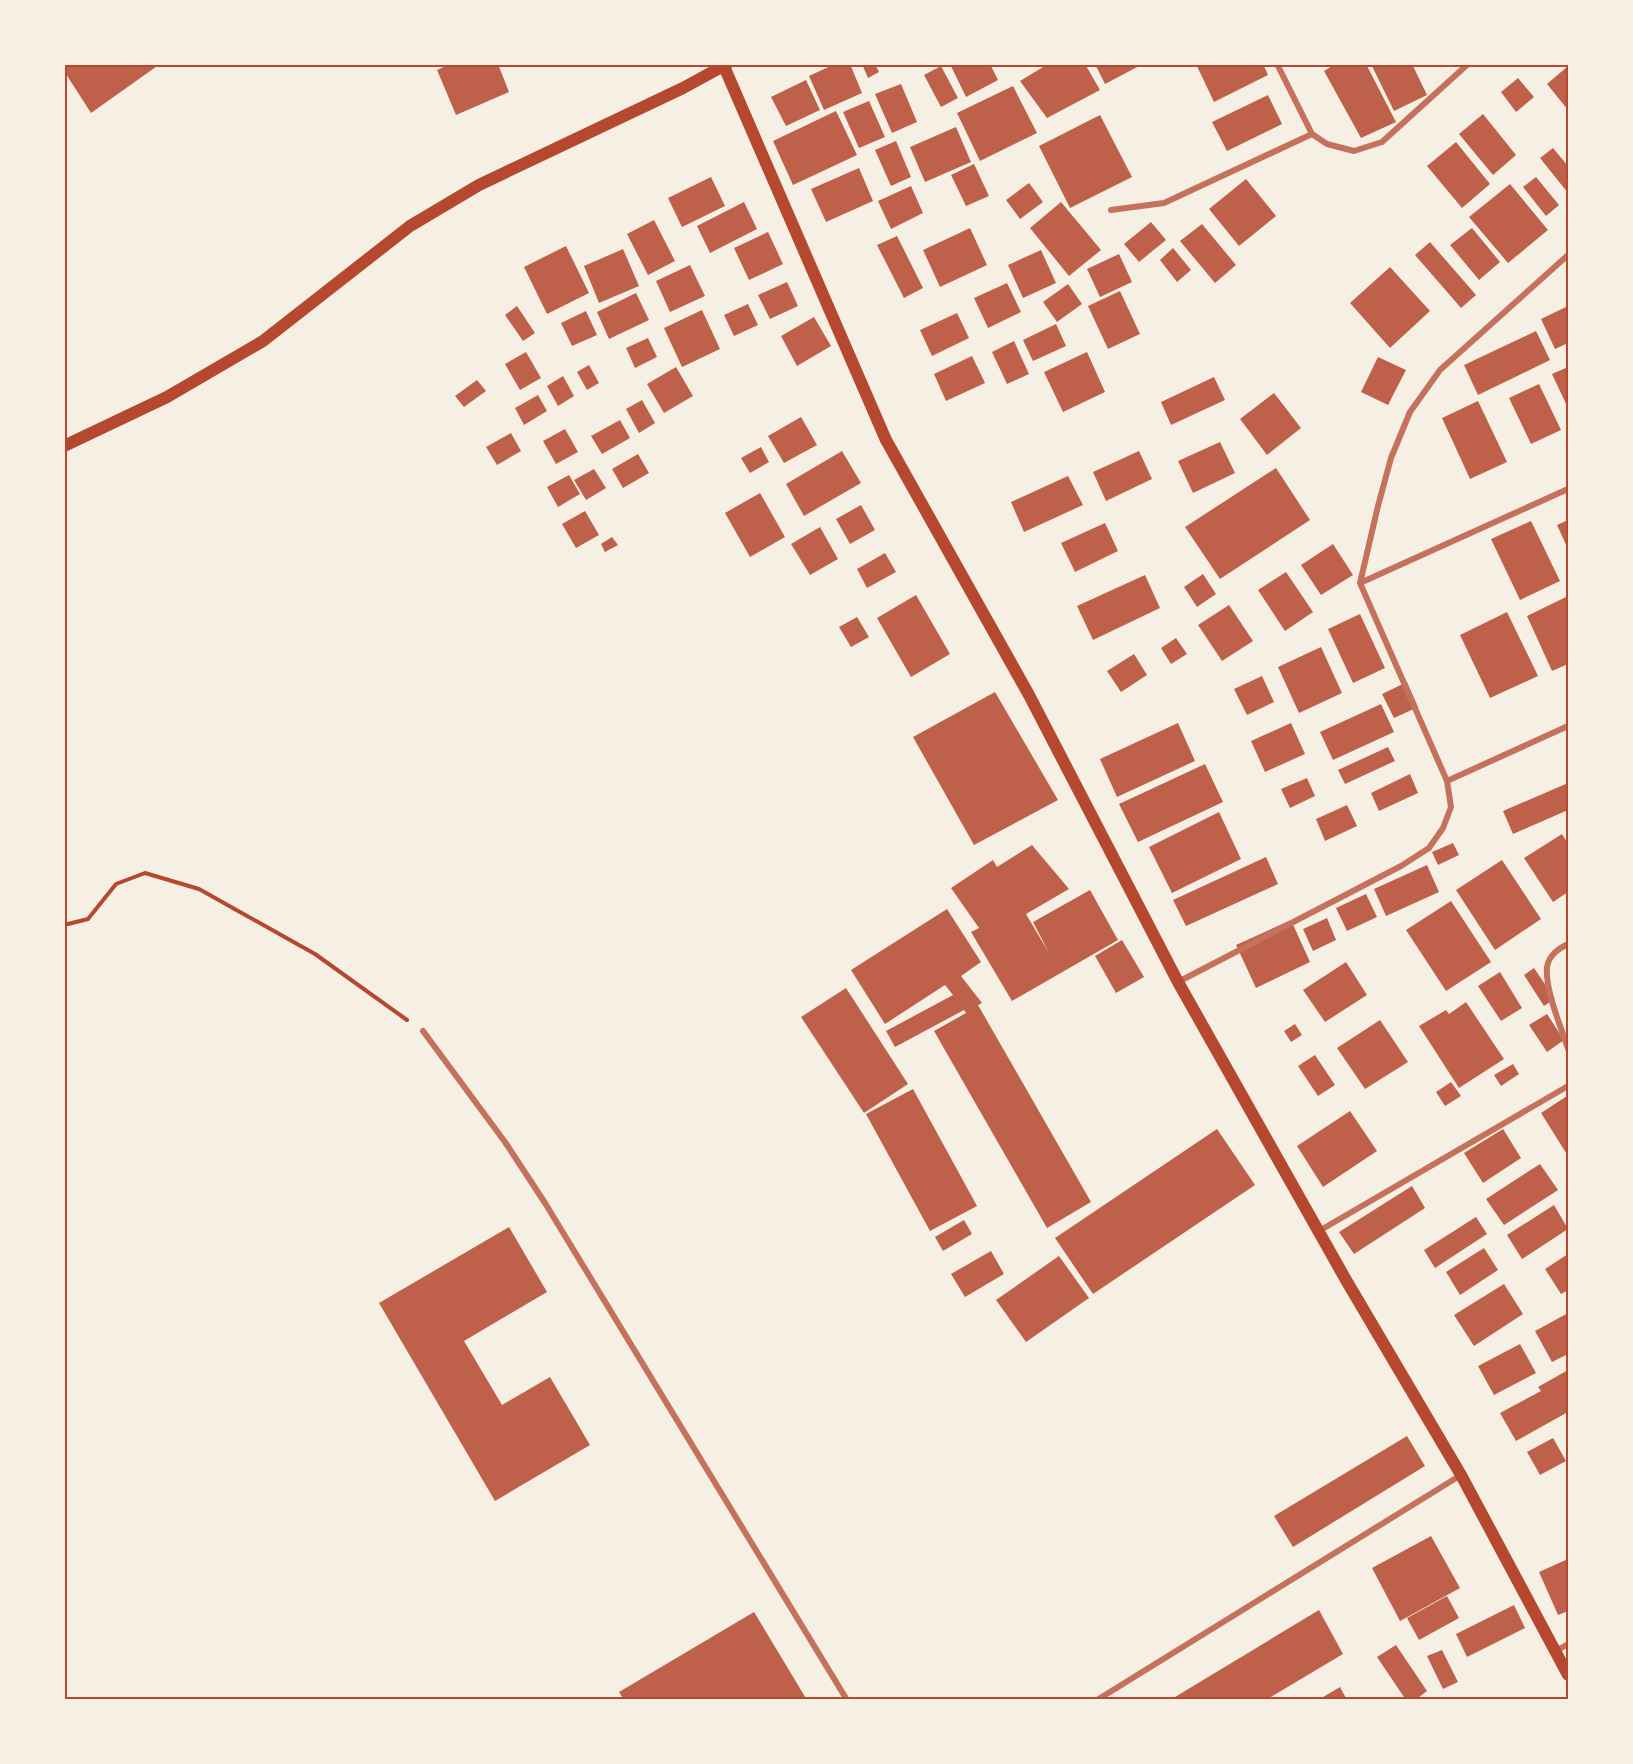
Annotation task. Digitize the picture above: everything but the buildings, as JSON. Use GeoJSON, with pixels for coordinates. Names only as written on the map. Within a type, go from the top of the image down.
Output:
{"type":"FeatureCollection","features":[{"type":"Feature","properties":{"kind":"main road"},"geometry":{"type":"LineString","coordinates":[[64,446],[167,397],[263,341],[410,226],[479,185],[683,88],[725,65],[886,440],[1029,695],[1178,982],[1346,1280],[1461,1475],[1569,1675]]}},
{"type":"Feature","properties":{"kind":"street"},"geometry":{"type":"LineString","coordinates":[[1277,64],[1312,134],[1327,144],[1354,151],[1382,142],[1468,64]]}},
{"type":"Feature","properties":{"kind":"street"},"geometry":{"type":"LineString","coordinates":[[1112,210],[1164,203],[1312,134]]}},
{"type":"Feature","properties":{"kind":"street"},"geometry":{"type":"LineString","coordinates":[[1178,982],[1401,866],[1429,848],[1443,828],[1451,807],[1447,781],[1360,583],[1392,458],[1410,412],[1440,370],[1569,255]]}},
{"type":"Feature","properties":{"kind":"street"},"geometry":{"type":"LineString","coordinates":[[1360,583],[1569,489]]}},
{"type":"Feature","properties":{"kind":"street"},"geometry":{"type":"LineString","coordinates":[[1447,781],[1569,726]]}},
{"type":"Feature","properties":{"kind":"street"},"geometry":{"type":"LineString","coordinates":[[1569,944],[1557,949],[1547,967],[1550,993],[1569,1049]]}},
{"type":"Feature","properties":{"kind":"street"},"geometry":{"type":"LineString","coordinates":[[423,1031],[505,1142],[545,1203],[848,1700]]}},
{"type":"Feature","properties":{"kind":"street"},"geometry":{"type":"LineString","coordinates":[[1320,1231],[1569,1086]]}},
{"type":"Feature","properties":{"kind":"street"},"geometry":{"type":"LineString","coordinates":[[1097,1700],[1461,1475]]}},
{"type":"Feature","properties":{"kind":"street"},"geometry":{"type":"LineString","coordinates":[[1556,1651],[1569,1644]]}},
{"type":"Feature","properties":{"kind":"path"},"geometry":{"type":"LineString","coordinates":[[64,925],[88,919],[116,884],[145,873],[200,889],[315,954],[423,1031]]}}]}
